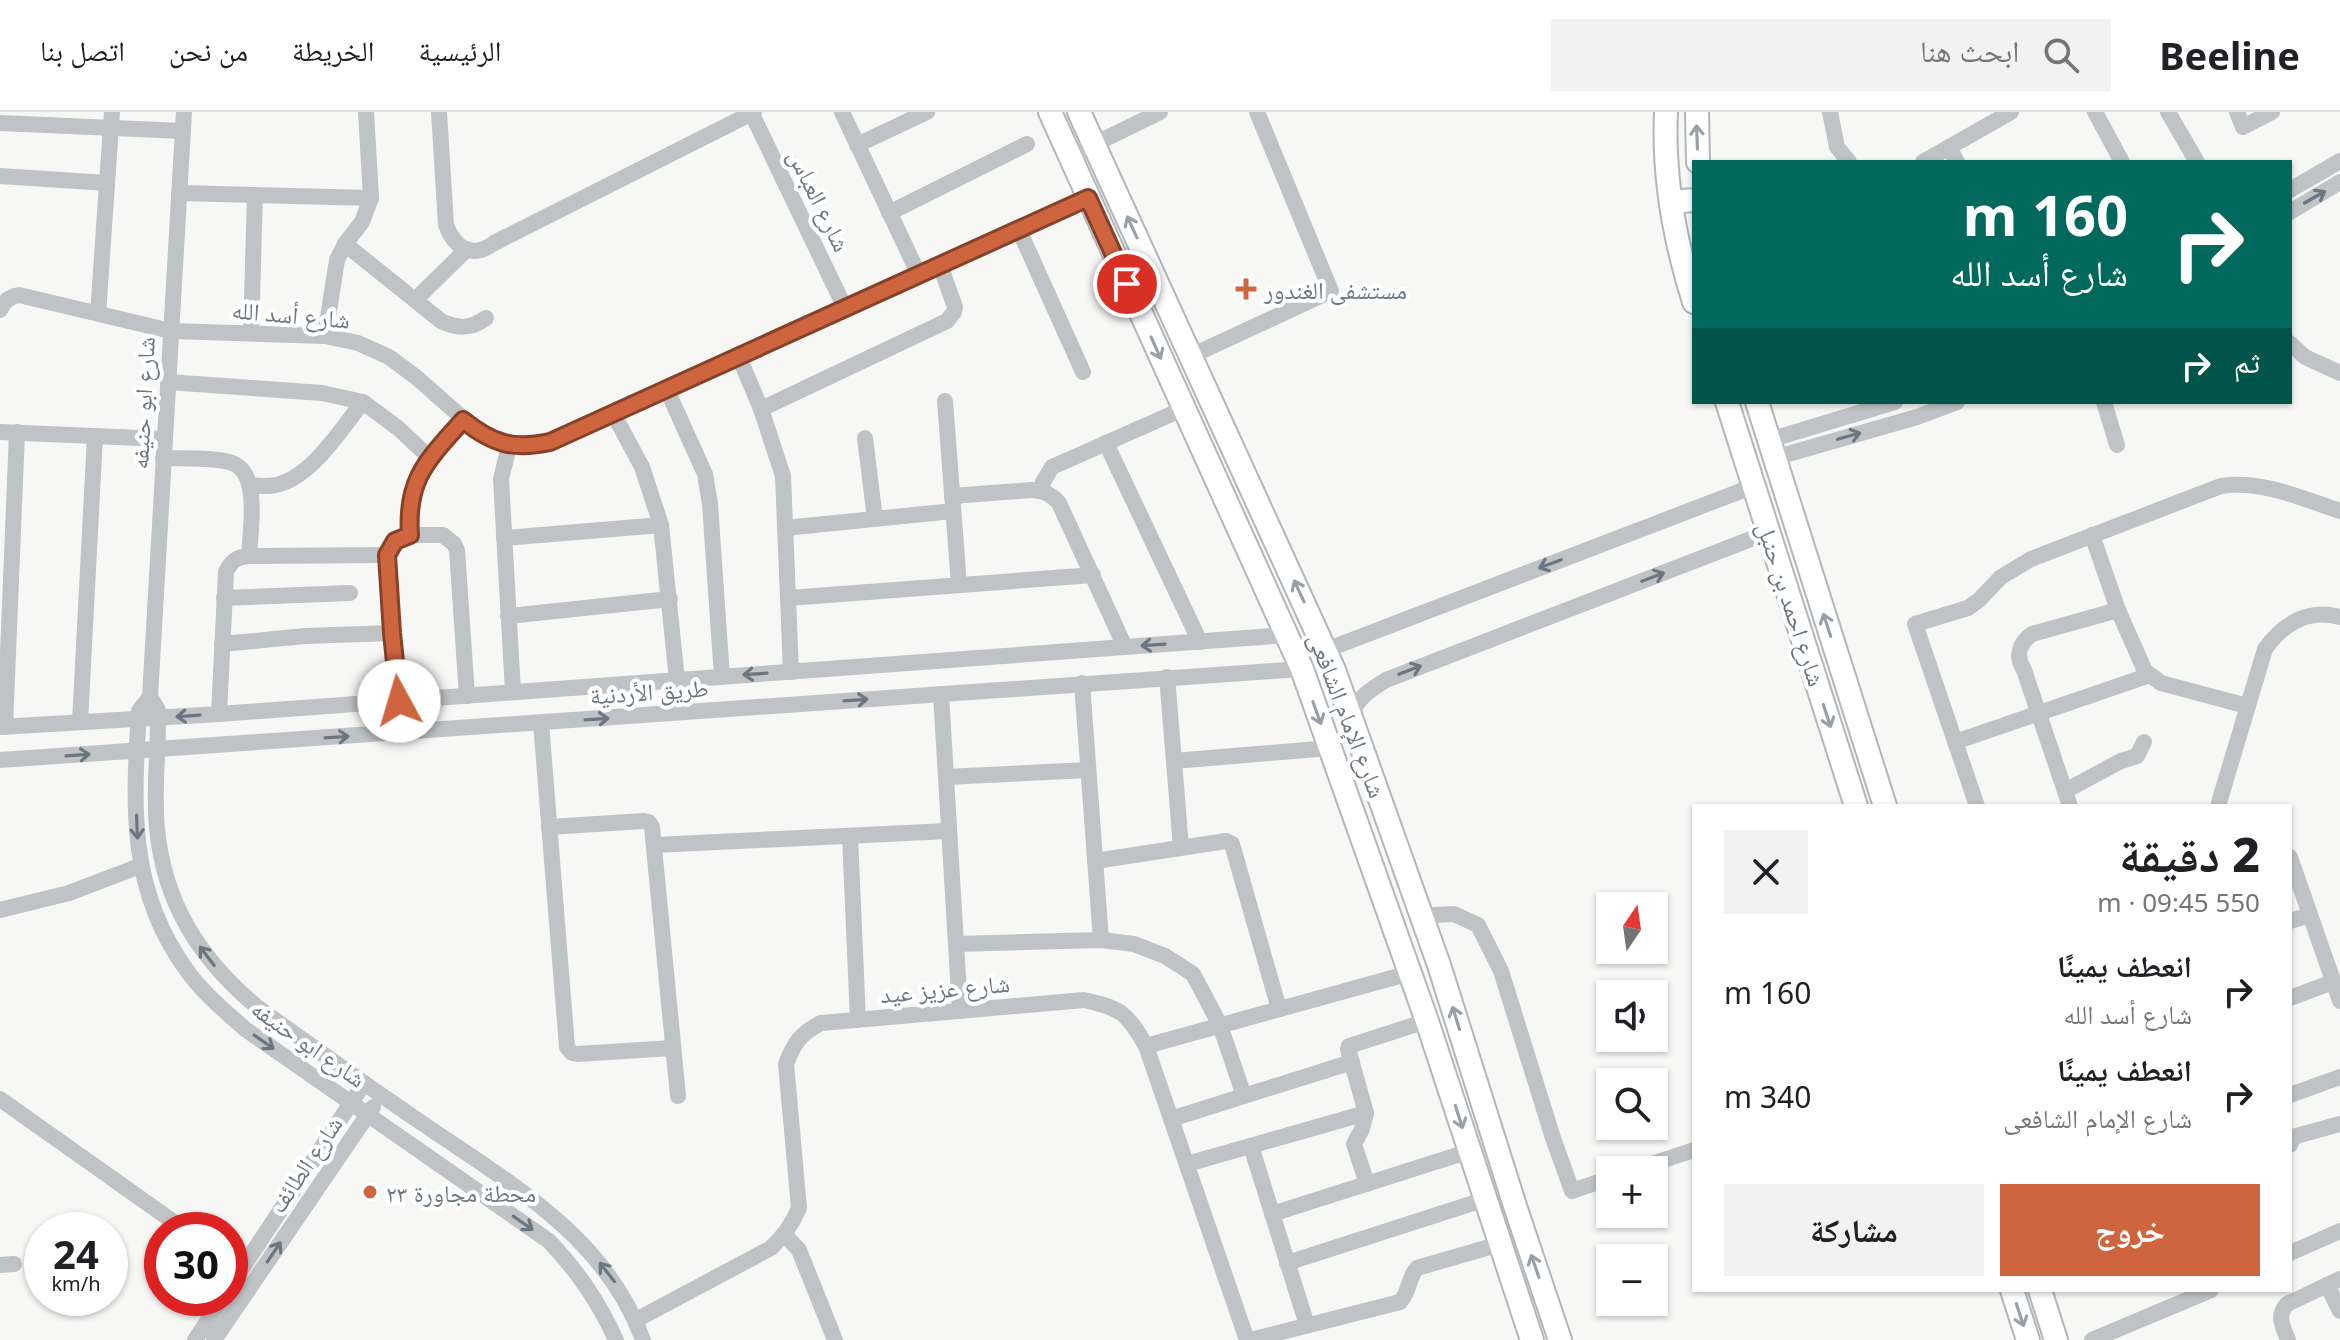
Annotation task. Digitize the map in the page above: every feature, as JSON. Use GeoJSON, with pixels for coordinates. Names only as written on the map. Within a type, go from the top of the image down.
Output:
{"type":"FeatureCollection","features":[{"type":"Feature","properties":{"kind":"street","name":"شارع ابو حنيفه"},"geometry":{"type":"LineString","coordinates":[[184,112],[150,697],[158,710],[157,826],[162,861],[172,895],[187,928],[206,957],[230,984],[257,1007],[513,1186],[565,1226],[593,1254],[617,1285],[643,1340]]}},
{"type":"Feature","properties":{"kind":"street"},"geometry":{"type":"LineString","coordinates":[[325,336],[337,260],[362,222],[371,198],[366,112]]}},
{"type":"Feature","properties":{"kind":"street"},"geometry":{"type":"LineString","coordinates":[[439,112],[446,225],[457,244],[467,249],[484,250],[752,112]]}},
{"type":"Feature","properties":{"kind":"street","name":"شارع العباس"},"geometry":{"type":"LineString","coordinates":[[752,112],[845,308]]}},
{"type":"Feature","properties":{"kind":"street"},"geometry":{"type":"LineString","coordinates":[[842,112],[919,275]]}},
{"type":"Feature","properties":{"kind":"street"},"geometry":{"type":"LineString","coordinates":[[857,145],[927,112]]}},
{"type":"Feature","properties":{"kind":"street"},"geometry":{"type":"LineString","coordinates":[[1052,118],[1078,112]]}},
{"type":"Feature","properties":{"kind":"street","name":"شارع الإمام الشافعى"},"geometry":{"type":"LineString","coordinates":[[1078,112],[1326,650],[1423,920],[1560,1340]]}},
{"type":"Feature","properties":{"kind":"street"},"geometry":{"type":"LineString","coordinates":[[1070,156],[1160,112]]}},
{"type":"Feature","properties":{"kind":"street"},"geometry":{"type":"LineString","coordinates":[[1191,356],[1331,291],[1257,112]]}},
{"type":"Feature","properties":{"kind":"street"},"geometry":{"type":"LineString","coordinates":[[1666,112],[1667,161],[1683,201],[1678,243],[1692,295]]}},
{"type":"Feature","properties":{"kind":"street"},"geometry":{"type":"LineString","coordinates":[[1697,112],[1698,160]]}},
{"type":"Feature","properties":{"kind":"street"},"geometry":{"type":"LineString","coordinates":[[1830,112],[1837,147],[1847,160]]}},
{"type":"Feature","properties":{"kind":"street"},"geometry":{"type":"LineString","coordinates":[[1932,160],[1953,155],[2011,112]]}},
{"type":"Feature","properties":{"kind":"street"},"geometry":{"type":"LineString","coordinates":[[2095,112],[2121,160]]}},
{"type":"Feature","properties":{"kind":"street"},"geometry":{"type":"LineString","coordinates":[[2168,112],[2191,160]]}},
{"type":"Feature","properties":{"kind":"street"},"geometry":{"type":"LineString","coordinates":[[2237,112],[2243,127],[2272,112]]}},
{"type":"Feature","properties":{"kind":"street"},"geometry":{"type":"LineString","coordinates":[[0,123],[30,118],[111,120],[183,131]]}},
{"type":"Feature","properties":{"kind":"street","name":"شارع الإمام الشافعى"},"geometry":{"type":"LineString","coordinates":[[1052,118],[1302,669],[1427,1021],[1532,1340]]}},
{"type":"Feature","properties":{"kind":"street"},"geometry":{"type":"LineString","coordinates":[[98,314],[111,120]]}},
{"type":"Feature","properties":{"kind":"street"},"geometry":{"type":"LineString","coordinates":[[889,213],[1027,144]]}},
{"type":"Feature","properties":{"kind":"street"},"geometry":{"type":"LineString","coordinates":[[2292,189],[2340,161]]}},
{"type":"Feature","properties":{"kind":"street"},"geometry":{"type":"LineString","coordinates":[[0,176],[107,183]]}},
{"type":"Feature","properties":{"kind":"street"},"geometry":{"type":"LineString","coordinates":[[2292,211],[2340,182]]}},
{"type":"Feature","properties":{"kind":"street"},"geometry":{"type":"LineString","coordinates":[[179,193],[371,198]]}},
{"type":"Feature","properties":{"kind":"street"},"geometry":{"type":"LineString","coordinates":[[251,333],[255,195]]}},
{"type":"Feature","properties":{"kind":"street"},"geometry":{"type":"LineString","coordinates":[[513,692],[501,479],[509,446],[550,442],[1088,198]]}},
{"type":"Feature","properties":{"kind":"street"},"geometry":{"type":"LineString","coordinates":[[1019,230],[1083,372]]}},
{"type":"Feature","properties":{"kind":"street"},"geometry":{"type":"LineString","coordinates":[[345,244],[441,321],[463,328],[475,326],[486,318]]}},
{"type":"Feature","properties":{"kind":"street"},"geometry":{"type":"LineString","coordinates":[[415,300],[467,249]]}},
{"type":"Feature","properties":{"kind":"street"},"geometry":{"type":"LineString","coordinates":[[761,409],[947,321],[954,312],[954,302],[940,265]]}},
{"type":"Feature","properties":{"kind":"street","name":"شارع أسد الله"},"geometry":{"type":"LineString","coordinates":[[0,310],[10,297],[19,295],[171,331],[325,336],[358,343],[389,357],[416,377],[483,436],[509,446]]}},
{"type":"Feature","properties":{"kind":"street"},"geometry":{"type":"LineString","coordinates":[[2292,345],[2305,357],[2340,373]]}},
{"type":"Feature","properties":{"kind":"street"},"geometry":{"type":"LineString","coordinates":[[739,357],[761,409],[783,476],[791,672]]}},
{"type":"Feature","properties":{"kind":"street"},"geometry":{"type":"LineString","coordinates":[[168,382],[322,393],[363,402],[398,428],[430,458]]}},
{"type":"Feature","properties":{"kind":"street"},"geometry":{"type":"LineString","coordinates":[[667,390],[705,474],[710,504],[722,677]]}},
{"type":"Feature","properties":{"kind":"street"},"geometry":{"type":"LineString","coordinates":[[945,401],[959,585]]}},
{"type":"Feature","properties":{"kind":"street"},"geometry":{"type":"LineString","coordinates":[[251,485],[274,486],[296,478],[313,463],[363,402]]}},
{"type":"Feature","properties":{"kind":"street","name":"شارع احمد بن حنبل"},"geometry":{"type":"LineString","coordinates":[[1728,404],[1855,804]]}},
{"type":"Feature","properties":{"kind":"street","name":"شارع احمد بن حنبل"},"geometry":{"type":"LineString","coordinates":[[1758,404],[1884,804]]}},
{"type":"Feature","properties":{"kind":"street"},"geometry":{"type":"LineString","coordinates":[[1771,449],[1890,404]]}},
{"type":"Feature","properties":{"kind":"street"},"geometry":{"type":"LineString","coordinates":[[1771,449],[1917,417],[1952,404]]}},
{"type":"Feature","properties":{"kind":"street"},"geometry":{"type":"LineString","coordinates":[[2105,404],[2117,445]]}},
{"type":"Feature","properties":{"kind":"street"},"geometry":{"type":"LineString","coordinates":[[1042,491],[1043,482],[1052,467],[1183,409]]}},
{"type":"Feature","properties":{"kind":"street"},"geometry":{"type":"LineString","coordinates":[[613,413],[642,467],[661,525],[677,680]]}},
{"type":"Feature","properties":{"kind":"street"},"geometry":{"type":"LineString","coordinates":[[410,535],[408,514],[411,494],[419,475],[463,420]]}},
{"type":"Feature","properties":{"kind":"street"},"geometry":{"type":"LineString","coordinates":[[2,727],[8,432],[164,439]]}},
{"type":"Feature","properties":{"kind":"street"},"geometry":{"type":"LineString","coordinates":[[80,722],[95,436]]}},
{"type":"Feature","properties":{"kind":"street"},"geometry":{"type":"LineString","coordinates":[[865,438],[875,519]]}},
{"type":"Feature","properties":{"kind":"street"},"geometry":{"type":"LineString","coordinates":[[1106,443],[1200,642]]}},
{"type":"Feature","properties":{"kind":"street"},"geometry":{"type":"LineString","coordinates":[[163,458],[229,461],[244,470],[251,485],[249,556]]}},
{"type":"Feature","properties":{"kind":"street"},"geometry":{"type":"LineString","coordinates":[[1976,804],[1915,624],[1968,608],[2015,567],[2221,486],[2257,484],[2340,511]]}},
{"type":"Feature","properties":{"kind":"street"},"geometry":{"type":"LineString","coordinates":[[1326,650],[1754,486]]}},
{"type":"Feature","properties":{"kind":"street"},"geometry":{"type":"LineString","coordinates":[[785,528],[875,519],[1032,490],[1042,491],[1052,495],[1059,503],[1125,647]]}},
{"type":"Feature","properties":{"kind":"street"},"geometry":{"type":"LineString","coordinates":[[504,538],[661,525]]}},
{"type":"Feature","properties":{"kind":"street"},"geometry":{"type":"LineString","coordinates":[[1351,716],[1363,695],[1386,680],[1769,532]]}},
{"type":"Feature","properties":{"kind":"street"},"geometry":{"type":"LineString","coordinates":[[399,701],[387,555],[395,541],[410,535],[443,535],[457,550],[467,696]]}},
{"type":"Feature","properties":{"kind":"street"},"geometry":{"type":"LineString","coordinates":[[2092,535],[2118,610],[2140,663],[2150,675],[2161,683],[2247,706]]}},
{"type":"Feature","properties":{"kind":"street"},"geometry":{"type":"LineString","coordinates":[[219,714],[224,598],[226,572],[230,563],[239,557],[249,556],[387,555]]}},
{"type":"Feature","properties":{"kind":"street"},"geometry":{"type":"LineString","coordinates":[[788,598],[1093,575]]}},
{"type":"Feature","properties":{"kind":"street"},"geometry":{"type":"LineString","coordinates":[[224,598],[350,593]]}},
{"type":"Feature","properties":{"kind":"street"},"geometry":{"type":"LineString","coordinates":[[508,616],[670,599]]}},
{"type":"Feature","properties":{"kind":"street"},"geometry":{"type":"LineString","coordinates":[[2118,610],[2032,634],[2024,640],[2019,662],[2066,802],[2121,761],[2137,756],[2144,742]]}},
{"type":"Feature","properties":{"kind":"street"},"geometry":{"type":"LineString","coordinates":[[2219,804],[2265,649],[2275,635],[2288,625],[2309,616],[2340,617]]}},
{"type":"Feature","properties":{"kind":"street"},"geometry":{"type":"LineString","coordinates":[[222,644],[305,636],[392,633]]}},
{"type":"Feature","properties":{"kind":"street","name":"طريق الأردنية"},"geometry":{"type":"LineString","coordinates":[[2,727],[219,714],[1287,635]]}},
{"type":"Feature","properties":{"kind":"street","name":"طريق الأردنية"},"geometry":{"type":"LineString","coordinates":[[0,760],[1302,669]]}},
{"type":"Feature","properties":{"kind":"street"},"geometry":{"type":"LineString","coordinates":[[1955,742],[2150,675]]}},
{"type":"Feature","properties":{"kind":"street"},"geometry":{"type":"LineString","coordinates":[[1167,677],[1181,847]]}},
{"type":"Feature","properties":{"kind":"street"},"geometry":{"type":"LineString","coordinates":[[1082,683],[1101,940]]}},
{"type":"Feature","properties":{"kind":"street"},"geometry":{"type":"LineString","coordinates":[[941,694],[960,1011]]}},
{"type":"Feature","properties":{"kind":"street","name":"شارع ابو حنيفه"},"geometry":{"type":"LineString","coordinates":[[150,697],[139,711],[138,719],[136,828],[140,866],[151,904],[167,940],[188,973],[245,1029],[549,1241],[577,1272],[600,1306],[616,1340]]}},
{"type":"Feature","properties":{"kind":"street"},"geometry":{"type":"LineString","coordinates":[[541,723],[567,1047],[577,1054],[673,1048]]}},
{"type":"Feature","properties":{"kind":"street"},"geometry":{"type":"LineString","coordinates":[[1174,761],[1330,748]]}},
{"type":"Feature","properties":{"kind":"street"},"geometry":{"type":"LineString","coordinates":[[946,777],[1088,770]]}},
{"type":"Feature","properties":{"kind":"street"},"geometry":{"type":"LineString","coordinates":[[549,827],[644,821],[652,827],[678,1096]]}},
{"type":"Feature","properties":{"kind":"street"},"geometry":{"type":"LineString","coordinates":[[654,845],[949,831]]}},
{"type":"Feature","properties":{"kind":"street"},"geometry":{"type":"LineString","coordinates":[[850,836],[858,1020]]}},
{"type":"Feature","properties":{"kind":"street"},"geometry":{"type":"LineString","coordinates":[[1095,861],[1226,841],[1232,844],[1279,1009]]}},
{"type":"Feature","properties":{"kind":"street"},"geometry":{"type":"LineString","coordinates":[[2292,863],[2340,1001]]}},
{"type":"Feature","properties":{"kind":"street"},"geometry":{"type":"LineString","coordinates":[[0,910],[69,893],[140,866]]}},
{"type":"Feature","properties":{"kind":"street"},"geometry":{"type":"LineString","coordinates":[[1423,920],[1434,915],[1454,914],[1478,925],[1501,971],[1572,1191],[1596,1183]]}},
{"type":"Feature","properties":{"kind":"street"},"geometry":{"type":"LineString","coordinates":[[2292,920],[2310,915]]}},
{"type":"Feature","properties":{"kind":"street"},"geometry":{"type":"LineString","coordinates":[[956,944],[1101,940],[1134,944],[1165,956],[1193,974],[1220,1025],[1244,1096]]}},
{"type":"Feature","properties":{"kind":"street"},"geometry":{"type":"LineString","coordinates":[[1146,1046],[1410,973]]}},
{"type":"Feature","properties":{"kind":"street"},"geometry":{"type":"LineString","coordinates":[[2292,997],[2333,982]]}},
{"type":"Feature","properties":{"kind":"street","name":"شارع عزيز عيد"},"geometry":{"type":"LineString","coordinates":[[785,1235],[799,1208],[786,1064],[794,1042],[806,1030],[821,1023],[1084,1000],[1111,1006],[1133,1022],[1146,1046],[1248,1340]]}},
{"type":"Feature","properties":{"kind":"street"},"geometry":{"type":"LineString","coordinates":[[1367,1184],[1354,1144],[1366,1113],[1348,1049],[1352,1043],[1427,1021]]}},
{"type":"Feature","properties":{"kind":"street"},"geometry":{"type":"LineString","coordinates":[[1171,1119],[1352,1062]]}},
{"type":"Feature","properties":{"kind":"street"},"geometry":{"type":"LineString","coordinates":[[2292,1094],[2340,1077]]}},
{"type":"Feature","properties":{"kind":"street","name":"شارع الطائف"},"geometry":{"type":"LineString","coordinates":[[248,1249],[364,1083]]}},
{"type":"Feature","properties":{"kind":"street","name":"شارع الطائف"},"geometry":{"type":"LineString","coordinates":[[214,1340],[381,1095]]}},
{"type":"Feature","properties":{"kind":"street"},"geometry":{"type":"LineString","coordinates":[[0,1099],[160,1212]]}},
{"type":"Feature","properties":{"kind":"street"},"geometry":{"type":"LineString","coordinates":[[1187,1164],[1366,1113]]}},
{"type":"Feature","properties":{"kind":"street"},"geometry":{"type":"LineString","coordinates":[[2292,1140],[2296,1136],[2340,1124]]}},
{"type":"Feature","properties":{"kind":"street"},"geometry":{"type":"LineString","coordinates":[[1251,1146],[1307,1325]]}},
{"type":"Feature","properties":{"kind":"street"},"geometry":{"type":"LineString","coordinates":[[1272,1214],[1470,1151]]}},
{"type":"Feature","properties":{"kind":"street"},"geometry":{"type":"LineString","coordinates":[[1668,1159],[1692,1151]]}},
{"type":"Feature","properties":{"kind":"street"},"geometry":{"type":"LineString","coordinates":[[1477,1175],[1503,1166]]}},
{"type":"Feature","properties":{"kind":"street"},"geometry":{"type":"LineString","coordinates":[[1287,1263],[1486,1199]]}},
{"type":"Feature","properties":{"kind":"street"},"geometry":{"type":"LineString","coordinates":[[2292,1252],[2340,1231]]}},
{"type":"Feature","properties":{"kind":"street"},"geometry":{"type":"LineString","coordinates":[[636,1320],[771,1248],[785,1235],[799,1250],[835,1340]]}},
{"type":"Feature","properties":{"kind":"street"},"geometry":{"type":"LineString","coordinates":[[1248,1340],[1400,1302],[1417,1268],[1500,1244]]}},
{"type":"Feature","properties":{"kind":"street"},"geometry":{"type":"LineString","coordinates":[[2288,1340],[2280,1320],[2287,1304],[2333,1282],[2340,1311]]}},
{"type":"Feature","properties":{"kind":"street"},"geometry":{"type":"LineString","coordinates":[[2013,1292],[2028,1340]]}},
{"type":"Feature","properties":{"kind":"street"},"geometry":{"type":"LineString","coordinates":[[2041,1292],[2056,1340]]}},
{"type":"Feature","properties":{"kind":"street"},"geometry":{"type":"LineString","coordinates":[[2092,1340],[2206,1292]]}},
{"type":"Feature","properties":{"kind":"street"},"geometry":{"type":"LineString","coordinates":[[195,1340],[211,1316]]}},
{"type":"Feature","properties":{"kind":"place","name":"مستشفى الغندور"},"geometry":{"type":"Point","coordinates":[1246,289]}},
{"type":"Feature","properties":{"kind":"place","name":"محطة مجاورة ٢٣"},"geometry":{"type":"Point","coordinates":[370,1192]}},
{"type":"Feature","properties":{"kind":"route"},"geometry":{"type":"LineString","coordinates":[[399,701],[387,555],[395,541],[410,535],[408,514],[411,494],[419,475],[463,420],[483,436],[509,446],[550,442],[1088,198],[1127,284]]}}]}
